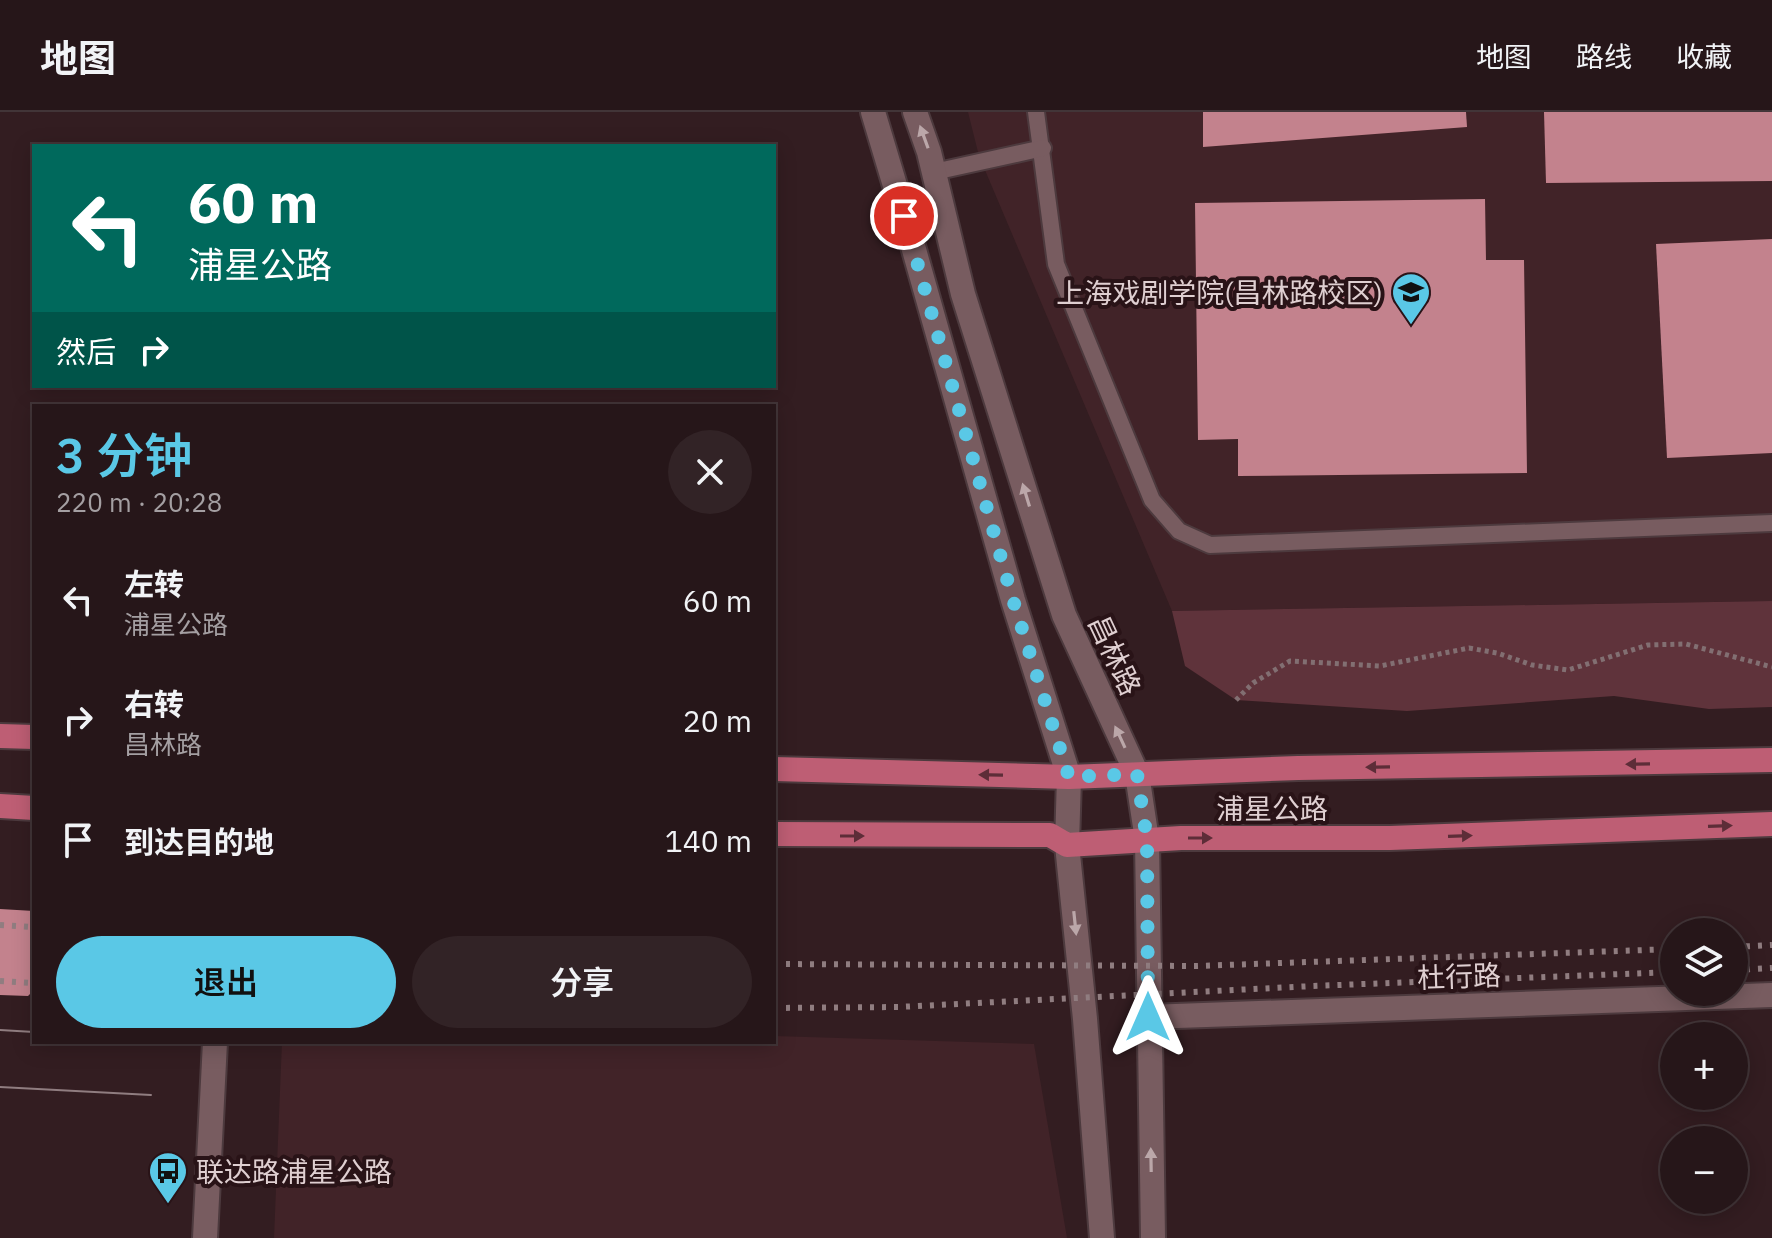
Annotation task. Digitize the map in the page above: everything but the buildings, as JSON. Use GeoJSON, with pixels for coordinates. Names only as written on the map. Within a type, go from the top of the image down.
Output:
{"type":"FeatureCollection","features":[{"type":"Feature","properties":{"kind":"main road"},"geometry":{"type":"LineString","coordinates":[[0,736],[32,737]]}},
{"type":"Feature","properties":{"kind":"main road","name":"浦星公路"},"geometry":{"type":"LineString","coordinates":[[776,769],[1069,777],[1298,768],[1772,760]]}},
{"type":"Feature","properties":{"kind":"main road"},"geometry":{"type":"LineString","coordinates":[[0,806],[32,808]]}},
{"type":"Feature","properties":{"kind":"main road","name":"浦星公路"},"geometry":{"type":"LineString","coordinates":[[776,834],[1050,835],[1067,845],[1147,840],[1390,838],[1772,824]]}},
{"type":"Feature","properties":{"kind":"street"},"geometry":{"type":"LineString","coordinates":[[873,112],[1013,600],[1069,777],[1067,845],[1085,1019],[1102,1238]]}},
{"type":"Feature","properties":{"kind":"street","name":"昌林路"},"geometry":{"type":"LineString","coordinates":[[915,112],[934,172],[963,294],[1064,615],[1137,774],[1147,840],[1153,1238]]}},
{"type":"Feature","properties":{"kind":"street","name":"杜行路"},"geometry":{"type":"LineString","coordinates":[[1148,1017],[1772,995]]}},
{"type":"Feature","properties":{"kind":"street"},"geometry":{"type":"LineString","coordinates":[[205,1238],[215,1044]]}},
{"type":"Feature","properties":{"kind":"lane"},"geometry":{"type":"LineString","coordinates":[[1036,112],[1056,264],[1152,500],[1179,531],[1210,545],[1772,523]]}},
{"type":"Feature","properties":{"kind":"lane"},"geometry":{"type":"LineString","coordinates":[[934,172],[1043,148]]}},
{"type":"Feature","properties":{"kind":"path"},"geometry":{"type":"LineString","coordinates":[[1236,700],[1253,683],[1290,661],[1380,666],[1469,648],[1497,653],[1532,665],[1568,670],[1648,645],[1686,644],[1772,667]]}},
{"type":"Feature","properties":{"kind":"shaded area","name":"上海戏剧学院(昌林路校区)"},"geometry":{"type":"Polygon","coordinates":[[[968,112],[1772,112],[1772,601],[1172,611],[979,156],[968,112]]]}},
{"type":"Feature","properties":{"kind":"shaded area"},"geometry":{"type":"Polygon","coordinates":[[[1772,601],[1772,707],[1709,709],[1614,696],[1407,711],[1236,700],[1185,666],[1172,611],[1772,601]]]}},
{"type":"Feature","properties":{"kind":"shaded area"},"geometry":{"type":"Polygon","coordinates":[[[776,1036],[1034,1044],[1067,1238],[274,1238],[282,1044],[776,1044],[776,1036]]]}},
{"type":"Feature","properties":{"kind":"tram line"},"geometry":{"type":"LineString","coordinates":[[0,1030],[32,1032]]}},
{"type":"Feature","properties":{"kind":"tram line"},"geometry":{"type":"LineString","coordinates":[[0,1087],[151,1095]]}},
{"type":"Feature","properties":{"kind":"railway"},"geometry":{"type":"LineString","coordinates":[[0,925],[32,927]]}},
{"type":"Feature","properties":{"kind":"railway"},"geometry":{"type":"LineString","coordinates":[[1748,946],[1772,945]]}},
{"type":"Feature","properties":{"kind":"railway"},"geometry":{"type":"LineString","coordinates":[[776,964],[1197,966],[1660,949]]}},
{"type":"Feature","properties":{"kind":"railway"},"geometry":{"type":"LineString","coordinates":[[1748,969],[1772,968]]}},
{"type":"Feature","properties":{"kind":"railway"},"geometry":{"type":"LineString","coordinates":[[776,1008],[898,1007],[1660,973]]}},
{"type":"Feature","properties":{"kind":"railway"},"geometry":{"type":"LineString","coordinates":[[0,981],[32,983]]}},
{"type":"Feature","properties":{"kind":"place","name":"上海戏剧学院(昌林路校区)"},"geometry":{"type":"Point","coordinates":[1411,326]}},
{"type":"Feature","properties":{"kind":"place","name":"联达路浦星公路"},"geometry":{"type":"Point","coordinates":[168,1205]}},
{"type":"Feature","properties":{"kind":"route"},"geometry":{"type":"LineString","coordinates":[[904,216],[1013,600],[1069,777],[1137,774],[1147,840],[1148,1017]]}}]}
